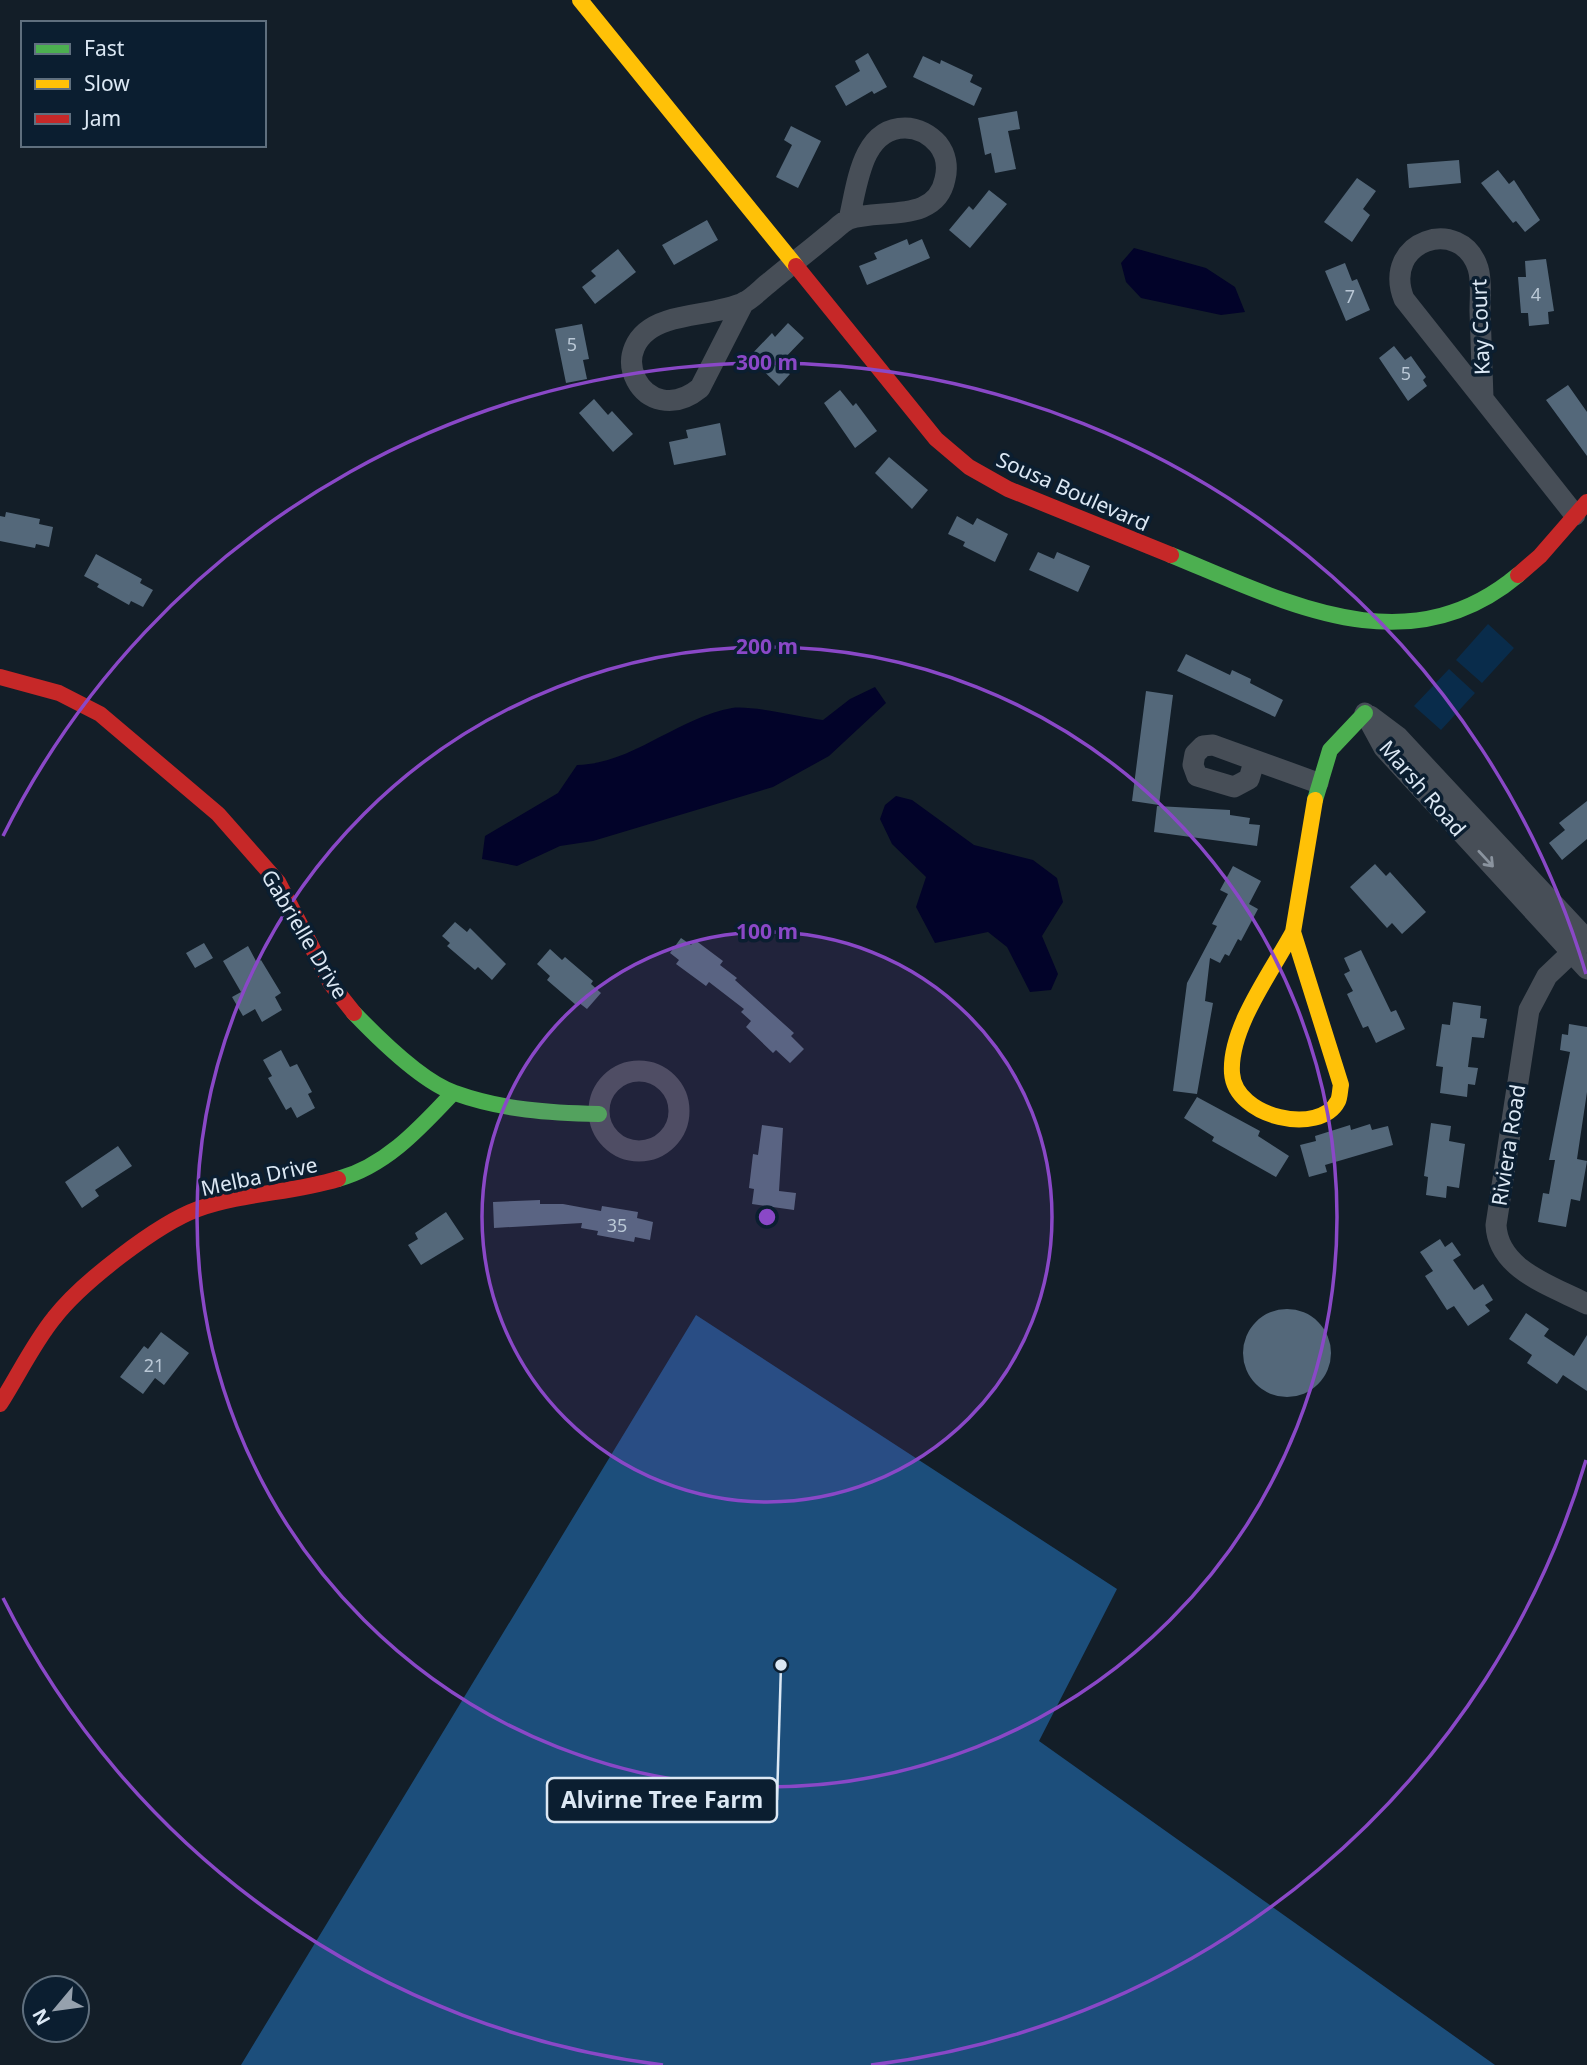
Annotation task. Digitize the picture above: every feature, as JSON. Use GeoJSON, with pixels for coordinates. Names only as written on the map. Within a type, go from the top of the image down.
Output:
{"type":"FeatureCollection","features":[{"type":"Feature","properties":{"kind":"street","name":"Sousa Boulevard"},"geometry":{"type":"LineString","coordinates":[[580,0],[936,439],[969,467],[1008,489],[1298,607],[1332,618],[1381,625],[1413,624],[1445,616],[1503,587],[1531,565],[1581,509]]}},
{"type":"Feature","properties":{"kind":"street"},"geometry":{"type":"LineString","coordinates":[[744,302],[669,320],[646,331],[632,352],[631,364],[640,387],[663,401],[690,397],[700,388],[744,302],[849,219],[914,211],[927,206],[944,185],[947,172],[940,146],[931,137],[906,128],[881,136],[865,157],[849,219]]}},
{"type":"Feature","properties":{"kind":"street","name":"Kay Court"},"geometry":{"type":"LineString","coordinates":[[1483,398],[1478,268],[1462,246],[1450,240],[1423,242],[1411,249],[1399,273],[1399,286],[1404,299],[1483,398],[1581,509]]}},
{"type":"Feature","properties":{"kind":"street","name":"Gabrielle Drive"},"geometry":{"type":"LineString","coordinates":[[0,677],[60,693],[100,714],[219,814],[278,882],[331,984],[345,1003],[394,1052],[453,1093],[533,1112],[600,1114]]}},
{"type":"Feature","properties":{"kind":"street"},"geometry":{"type":"LineString","coordinates":[[1293,932],[1342,1085],[1338,1101],[1327,1112],[1287,1122],[1269,1117],[1243,1098],[1232,1072],[1243,1028],[1293,932],[1318,783],[1330,750],[1365,713]]}},
{"type":"Feature","properties":{"kind":"street","name":"Marsh Road"},"geometry":{"type":"LineString","coordinates":[[1365,713],[1384,748],[1583,942],[1587,969]]}},
{"type":"Feature","properties":{"kind":"street"},"geometry":{"type":"LineString","coordinates":[[1254,762],[1318,783]]}},
{"type":"Feature","properties":{"kind":"street","name":"Riviera Road"},"geometry":{"type":"LineString","coordinates":[[1583,942],[1547,976],[1529,1010],[1496,1224],[1500,1246],[1512,1263],[1587,1304]]}},
{"type":"Feature","properties":{"kind":"street","name":"Melba Drive"},"geometry":{"type":"LineString","coordinates":[[0,1404],[28,1354],[69,1300],[103,1270],[177,1218],[241,1197],[308,1188],[352,1175],[409,1140],[453,1093]]}},
{"type":"Feature","properties":{"kind":"shaded area"},"geometry":{"type":"Polygon","coordinates":[[[1134,248],[1206,268],[1235,287],[1245,312],[1221,315],[1141,298],[1126,282],[1121,263],[1134,248]]]}},
{"type":"Feature","properties":{"kind":"shaded area"},"geometry":{"type":"Polygon","coordinates":[[[1488,624],[1514,648],[1482,683],[1456,660],[1488,624]]]}},
{"type":"Feature","properties":{"kind":"shaded area"},"geometry":{"type":"Polygon","coordinates":[[[1449,669],[1475,693],[1441,730],[1414,706],[1449,669]]]}},
{"type":"Feature","properties":{"kind":"shaded area"},"geometry":{"type":"Polygon","coordinates":[[[875,687],[886,703],[829,756],[773,787],[593,841],[560,846],[517,866],[482,859],[485,836],[558,793],[577,765],[617,757],[692,721],[732,708],[823,720],[850,699],[875,687]]]}},
{"type":"Feature","properties":{"kind":"shaded area"},"geometry":{"type":"Polygon","coordinates":[[[896,796],[912,800],[974,845],[1033,860],[1057,878],[1063,902],[1042,936],[1058,974],[1051,990],[1030,992],[1007,947],[988,932],[935,943],[916,907],[926,877],[892,844],[880,819],[885,805],[896,796]]]}},
{"type":"Feature","properties":{"kind":"shaded area"},"geometry":{"type":"Polygon","coordinates":[[[696,1315],[1117,1589],[1039,1741],[1495,2065],[241,2065],[696,1315]]]}},
{"type":"Feature","properties":{"kind":"building"},"geometry":{"type":"Polygon","coordinates":[[[868,53],[887,87],[874,94],[872,91],[846,106],[835,86],[860,71],[855,61],[868,53]]]}},
{"type":"Feature","properties":{"kind":"building"},"geometry":{"type":"Polygon","coordinates":[[[923,56],[940,64],[941,60],[973,75],[970,82],[982,88],[974,106],[913,77],[923,56]]]}},
{"type":"Feature","properties":{"kind":"building"},"geometry":{"type":"Polygon","coordinates":[[[1017,111],[1020,129],[1008,131],[1016,169],[995,173],[991,153],[985,155],[978,118],[1017,111]]]}},
{"type":"Feature","properties":{"kind":"building"},"geometry":{"type":"Polygon","coordinates":[[[791,126],[821,141],[798,188],[776,177],[792,145],[784,140],[791,126]]]}},
{"type":"Feature","properties":{"kind":"building"},"geometry":{"type":"Polygon","coordinates":[[[1459,160],[1461,183],[1409,188],[1407,164],[1459,160]]]}},
{"type":"Feature","properties":{"kind":"building"},"geometry":{"type":"Polygon","coordinates":[[[1498,170],[1509,184],[1514,180],[1540,220],[1525,232],[1516,221],[1513,223],[1481,183],[1498,170]]]}},
{"type":"Feature","properties":{"kind":"building"},"geometry":{"type":"Polygon","coordinates":[[[1357,178],[1376,191],[1363,209],[1370,215],[1352,242],[1324,222],[1357,178]]]}},
{"type":"Feature","properties":{"kind":"building"},"geometry":{"type":"Polygon","coordinates":[[[989,190],[1007,204],[970,248],[949,230],[969,206],[973,210],[989,190]]]}},
{"type":"Feature","properties":{"kind":"building"},"geometry":{"type":"Polygon","coordinates":[[[707,220],[718,240],[674,265],[662,245],[707,220]]]}},
{"type":"Feature","properties":{"kind":"building"},"geometry":{"type":"Polygon","coordinates":[[[907,239],[909,245],[922,239],[930,258],[867,285],[859,266],[877,259],[874,253],[907,239]]]}},
{"type":"Feature","properties":{"kind":"building"},"geometry":{"type":"Polygon","coordinates":[[[618,249],[636,272],[595,304],[582,287],[596,276],[591,271],[618,249]]]}},
{"type":"Feature","properties":{"kind":"building"},"geometry":{"type":"Polygon","coordinates":[[[1546,259],[1554,311],[1548,312],[1549,324],[1529,326],[1528,313],[1521,313],[1518,277],[1526,277],[1525,261],[1546,259]]]}},
{"type":"Feature","properties":{"kind":"building"},"geometry":{"type":"Polygon","coordinates":[[[1345,263],[1352,281],[1357,279],[1370,310],[1346,321],[1325,271],[1345,263]]]}},
{"type":"Feature","properties":{"kind":"building"},"geometry":{"type":"Polygon","coordinates":[[[788,323],[804,338],[779,364],[790,374],[779,386],[749,357],[772,333],[775,337],[788,323]]]}},
{"type":"Feature","properties":{"kind":"building"},"geometry":{"type":"Polygon","coordinates":[[[582,324],[589,359],[583,360],[587,379],[566,383],[555,329],[582,324]]]}},
{"type":"Feature","properties":{"kind":"building"},"geometry":{"type":"Polygon","coordinates":[[[1394,346],[1405,360],[1411,356],[1426,377],[1423,380],[1427,386],[1408,401],[1379,358],[1394,346]]]}},
{"type":"Feature","properties":{"kind":"building"},"geometry":{"type":"Polygon","coordinates":[[[1568,385],[1587,412],[1587,456],[1546,400],[1568,385]]]}},
{"type":"Feature","properties":{"kind":"building"},"geometry":{"type":"Polygon","coordinates":[[[840,390],[853,406],[856,403],[877,431],[855,448],[824,403],[840,390]]]}},
{"type":"Feature","properties":{"kind":"building"},"geometry":{"type":"Polygon","coordinates":[[[594,399],[608,415],[612,411],[633,434],[613,452],[579,413],[594,399]]]}},
{"type":"Feature","properties":{"kind":"building"},"geometry":{"type":"Polygon","coordinates":[[[720,423],[726,455],[674,465],[669,442],[688,438],[686,430],[720,423]]]}},
{"type":"Feature","properties":{"kind":"building"},"geometry":{"type":"Polygon","coordinates":[[[889,457],[928,490],[912,509],[875,473],[889,457]]]}},
{"type":"Feature","properties":{"kind":"building"},"geometry":{"type":"Polygon","coordinates":[[[6,512],[40,519],[39,524],[53,527],[49,547],[36,544],[35,548],[0,541],[0,516],[5,517],[6,512]]]}},
{"type":"Feature","properties":{"kind":"building"},"geometry":{"type":"Polygon","coordinates":[[[957,516],[973,525],[977,518],[1008,534],[995,562],[963,546],[965,542],[948,534],[957,516]]]}},
{"type":"Feature","properties":{"kind":"building"},"geometry":{"type":"Polygon","coordinates":[[[1038,552],[1054,559],[1057,552],[1090,566],[1078,592],[1029,570],[1038,552]]]}},
{"type":"Feature","properties":{"kind":"building"},"geometry":{"type":"Polygon","coordinates":[[[96,554],[142,579],[140,583],[153,590],[143,607],[131,601],[129,605],[97,587],[99,584],[84,576],[96,554]]]}},
{"type":"Feature","properties":{"kind":"building"},"geometry":{"type":"Polygon","coordinates":[[[1186,654],[1230,675],[1232,670],[1251,679],[1250,683],[1283,700],[1275,717],[1177,671],[1186,654]]]}},
{"type":"Feature","properties":{"kind":"building"},"geometry":{"type":"Polygon","coordinates":[[[1146,691],[1173,695],[1159,805],[1132,801],[1146,691]]]}},
{"type":"Feature","properties":{"kind":"building"},"geometry":{"type":"Polygon","coordinates":[[[1587,801],[1587,839],[1562,860],[1549,843],[1565,830],[1559,823],[1587,801]]]}},
{"type":"Feature","properties":{"kind":"building"},"geometry":{"type":"Polygon","coordinates":[[[1157,806],[1230,810],[1230,815],[1250,818],[1249,824],[1260,825],[1257,846],[1154,832],[1157,806]]]}},
{"type":"Feature","properties":{"kind":"building"},"geometry":{"type":"Polygon","coordinates":[[[1375,864],[1386,876],[1390,872],[1426,912],[1402,934],[1392,923],[1387,928],[1350,887],[1375,864]]]}},
{"type":"Feature","properties":{"kind":"building"},"geometry":{"type":"Polygon","coordinates":[[[1233,866],[1261,881],[1249,904],[1258,909],[1241,941],[1238,939],[1229,956],[1225,954],[1220,963],[1210,958],[1205,1001],[1213,1003],[1197,1094],[1173,1091],[1187,983],[1217,926],[1212,924],[1228,894],[1220,890],[1233,866]]]}},
{"type":"Feature","properties":{"kind":"building"},"geometry":{"type":"Polygon","coordinates":[[[455,922],[467,932],[470,928],[506,964],[492,980],[478,967],[475,970],[447,946],[450,943],[442,936],[455,922]]]}},
{"type":"Feature","properties":{"kind":"building"},"geometry":{"type":"Polygon","coordinates":[[[681,938],[691,945],[695,940],[723,961],[720,965],[794,1033],[791,1036],[804,1049],[790,1063],[776,1050],[773,1053],[746,1027],[751,1021],[741,1012],[744,1009],[709,982],[706,986],[676,964],[679,960],[670,953],[681,938]]]}},
{"type":"Feature","properties":{"kind":"building"},"geometry":{"type":"Polygon","coordinates":[[[204,943],[213,958],[195,968],[186,953],[204,943]]]}},
{"type":"Feature","properties":{"kind":"building"},"geometry":{"type":"Polygon","coordinates":[[[248,946],[257,963],[261,960],[281,993],[275,997],[282,1010],[262,1022],[255,1009],[243,1016],[232,997],[241,992],[223,961],[248,946]]]}},
{"type":"Feature","properties":{"kind":"building"},"geometry":{"type":"Polygon","coordinates":[[[550,949],[562,960],[565,957],[593,981],[591,984],[601,993],[587,1009],[578,1002],[576,1005],[547,980],[550,976],[537,964],[550,949]]]}},
{"type":"Feature","properties":{"kind":"building"},"geometry":{"type":"Polygon","coordinates":[[[1361,950],[1391,1012],[1396,1010],[1405,1029],[1376,1043],[1368,1026],[1363,1028],[1347,994],[1353,991],[1344,974],[1350,971],[1344,958],[1361,950]]]}},
{"type":"Feature","properties":{"kind":"building"},"geometry":{"type":"Polygon","coordinates":[[[1453,1002],[1481,1006],[1480,1018],[1487,1019],[1484,1038],[1472,1037],[1468,1067],[1478,1068],[1475,1085],[1468,1084],[1467,1097],[1440,1093],[1443,1067],[1436,1066],[1442,1024],[1450,1025],[1453,1002]]]}},
{"type":"Feature","properties":{"kind":"building"},"geometry":{"type":"Polygon","coordinates":[[[1569,1024],[1587,1027],[1587,1092],[1577,1159],[1587,1161],[1580,1201],[1571,1199],[1566,1227],[1538,1222],[1543,1193],[1549,1194],[1555,1160],[1549,1160],[1570,1052],[1560,1050],[1562,1034],[1568,1035],[1569,1024]]]}},
{"type":"Feature","properties":{"kind":"building"},"geometry":{"type":"Polygon","coordinates":[[[281,1050],[290,1067],[297,1064],[312,1092],[308,1094],[315,1108],[297,1118],[291,1107],[286,1110],[268,1078],[272,1076],[263,1060],[281,1050]]]}},
{"type":"Feature","properties":{"kind":"building"},"geometry":{"type":"Polygon","coordinates":[[[1197,1097],[1260,1131],[1258,1136],[1289,1156],[1276,1177],[1212,1141],[1214,1137],[1184,1118],[1197,1097]]]}},
{"type":"Feature","properties":{"kind":"building"},"geometry":{"type":"Polygon","coordinates":[[[1431,1123],[1451,1126],[1449,1141],[1465,1144],[1459,1188],[1447,1186],[1446,1198],[1426,1195],[1428,1177],[1424,1176],[1431,1123]]]}},
{"type":"Feature","properties":{"kind":"building"},"geometry":{"type":"Polygon","coordinates":[[[1370,1124],[1372,1130],[1388,1126],[1393,1145],[1325,1165],[1327,1172],[1309,1177],[1300,1145],[1316,1141],[1315,1136],[1350,1125],[1351,1130],[1370,1124]]]}},
{"type":"Feature","properties":{"kind":"building"},"geometry":{"type":"Polygon","coordinates":[[[762,1125],[783,1128],[779,1191],[796,1193],[794,1210],[752,1204],[754,1189],[749,1188],[753,1154],[758,1155],[762,1125]]]}},
{"type":"Feature","properties":{"kind":"building"},"geometry":{"type":"Polygon","coordinates":[[[118,1146],[132,1166],[95,1190],[99,1196],[82,1208],[65,1182],[118,1146]]]}},
{"type":"Feature","properties":{"kind":"building"},"geometry":{"type":"Polygon","coordinates":[[[540,1200],[540,1204],[563,1204],[601,1211],[602,1206],[638,1212],[637,1218],[653,1222],[650,1240],[635,1237],[634,1242],[597,1235],[598,1231],[581,1228],[582,1223],[494,1228],[493,1202],[540,1200]]]}},
{"type":"Feature","properties":{"kind":"building"},"geometry":{"type":"Polygon","coordinates":[[[446,1212],[464,1239],[421,1265],[408,1245],[418,1239],[415,1233],[446,1212]]]}},
{"type":"Feature","properties":{"kind":"building"},"geometry":{"type":"Polygon","coordinates":[[[1440,1239],[1445,1247],[1452,1242],[1461,1255],[1453,1260],[1474,1290],[1483,1284],[1493,1300],[1485,1305],[1490,1311],[1468,1326],[1454,1306],[1447,1310],[1425,1276],[1433,1271],[1420,1252],[1440,1239]]]}},
{"type":"Feature","properties":{"kind":"building"},"geometry":{"type":"Polygon","coordinates":[[[1278,1309],[1296,1309],[1312,1316],[1324,1328],[1331,1344],[1331,1362],[1324,1378],[1312,1390],[1296,1397],[1278,1397],[1262,1390],[1250,1378],[1243,1362],[1243,1344],[1250,1328],[1262,1316],[1278,1309]]]}},
{"type":"Feature","properties":{"kind":"building"},"geometry":{"type":"Polygon","coordinates":[[[1526,1313],[1549,1329],[1544,1336],[1574,1356],[1587,1335],[1587,1391],[1563,1375],[1557,1384],[1527,1363],[1532,1355],[1509,1339],[1526,1313]]]}},
{"type":"Feature","properties":{"kind":"building"},"geometry":{"type":"Polygon","coordinates":[[[161,1332],[189,1353],[164,1385],[155,1378],[143,1394],[120,1377],[144,1346],[148,1349],[161,1332]]]}},
{"type":"Feature","properties":{"kind":"traffic: fast"},"geometry":{"type":"LineString","coordinates":[[1171,555],[1302,607],[1346,618],[1390,622],[1433,618],[1476,603],[1518,575]]}},
{"type":"Feature","properties":{"kind":"traffic: fast"},"geometry":{"type":"LineString","coordinates":[[1315,800],[1330,750],[1365,713]]}},
{"type":"Feature","properties":{"kind":"traffic: fast"},"geometry":{"type":"LineString","coordinates":[[354,1013],[415,1069],[455,1093],[526,1110],[599,1114]]}},
{"type":"Feature","properties":{"kind":"traffic: fast"},"geometry":{"type":"LineString","coordinates":[[338,1179],[372,1165],[387,1155],[415,1132],[453,1093]]}},
{"type":"Feature","properties":{"kind":"traffic: slow"},"geometry":{"type":"LineString","coordinates":[[580,0],[796,266]]}},
{"type":"Feature","properties":{"kind":"traffic: slow"},"geometry":{"type":"LineString","coordinates":[[1293,932],[1244,1019],[1237,1037],[1232,1073],[1237,1089],[1247,1101],[1262,1111],[1279,1117],[1314,1118],[1328,1112],[1338,1101],[1341,1085],[1293,932],[1315,800]]}},
{"type":"Feature","properties":{"kind":"traffic: jam"},"geometry":{"type":"LineString","coordinates":[[796,266],[936,439],[969,467],[1008,489],[1171,555]]}},
{"type":"Feature","properties":{"kind":"traffic: jam"},"geometry":{"type":"LineString","coordinates":[[1518,575],[1540,556],[1587,502]]}},
{"type":"Feature","properties":{"kind":"traffic: jam"},"geometry":{"type":"LineString","coordinates":[[0,677],[59,693],[100,714],[218,814],[278,882],[331,984],[354,1013]]}},
{"type":"Feature","properties":{"kind":"traffic: jam"},"geometry":{"type":"LineString","coordinates":[[0,1404],[32,1349],[66,1304],[101,1272],[162,1227],[198,1209],[215,1204],[338,1179]]}},
{"type":"Feature","properties":{"kind":"place","name":"Alvirne Tree Farm"},"geometry":{"type":"Point","coordinates":[781,1665]}}]}
